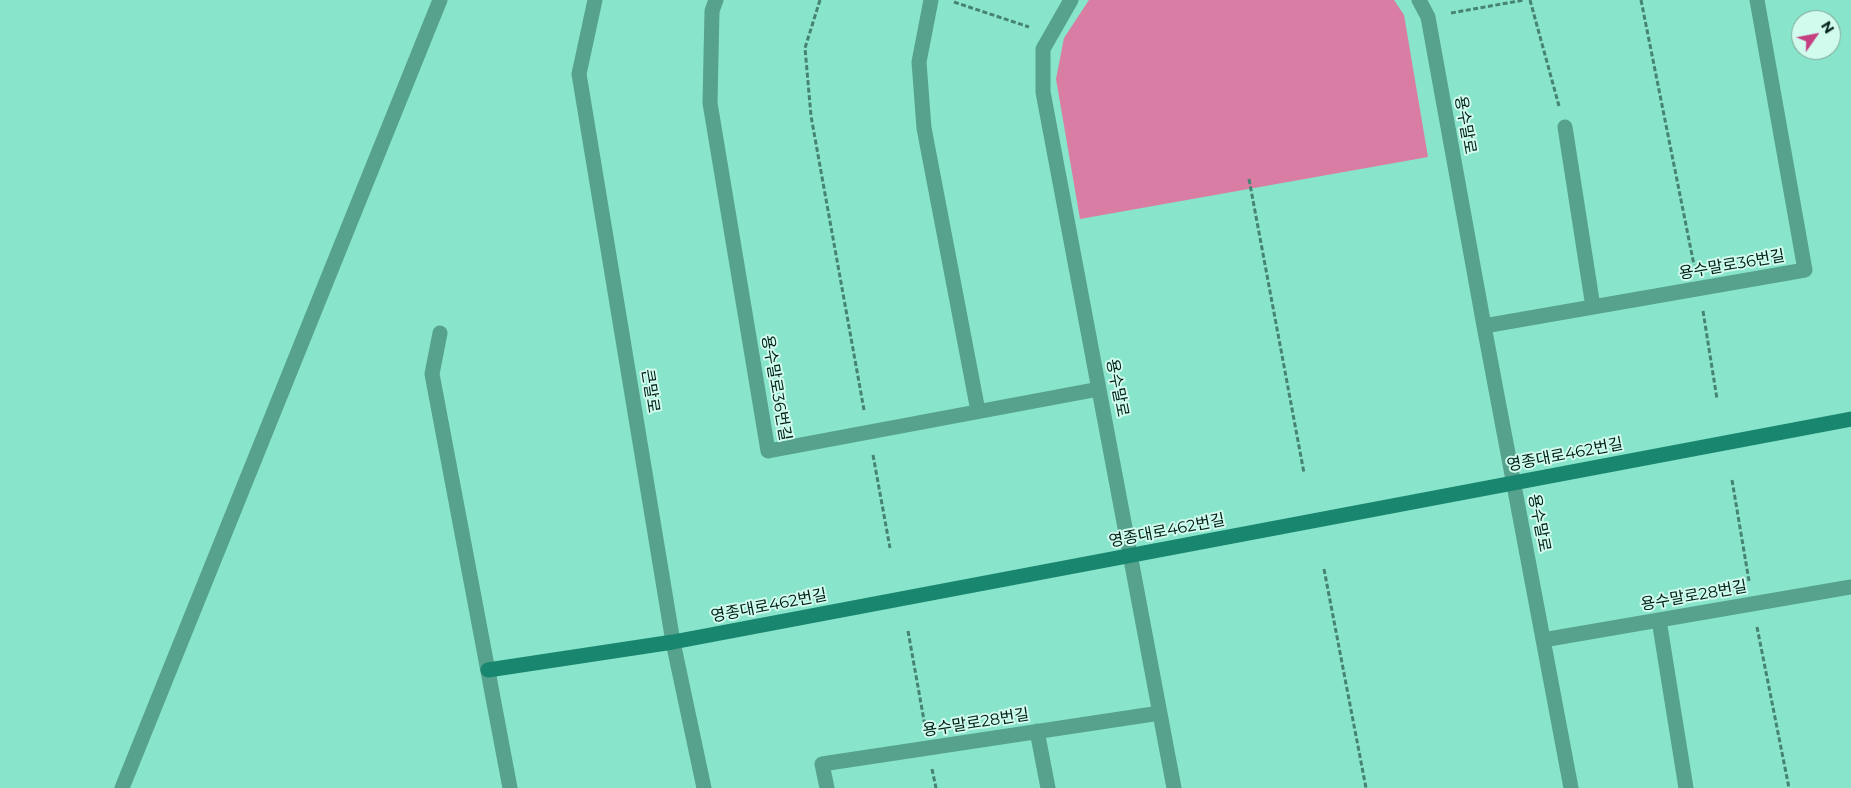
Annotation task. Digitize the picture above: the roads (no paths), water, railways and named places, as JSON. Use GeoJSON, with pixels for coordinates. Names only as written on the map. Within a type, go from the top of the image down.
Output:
{"type":"FeatureCollection","features":[{"type":"Feature","properties":{"kind":"street"},"geometry":{"type":"LineString","coordinates":[[122,788],[440,0]]}},
{"type":"Feature","properties":{"kind":"street","name":"큰말로"},"geometry":{"type":"LineString","coordinates":[[595,0],[579,74],[673,642],[704,788]]}},
{"type":"Feature","properties":{"kind":"street","name":"용수말로36번길"},"geometry":{"type":"LineString","coordinates":[[716,0],[712,11],[710,102],[768,451],[1099,389]]}},
{"type":"Feature","properties":{"kind":"street"},"geometry":{"type":"LineString","coordinates":[[932,0],[919,62],[924,128],[978,411]]}},
{"type":"Feature","properties":{"kind":"street","name":"용수말로"},"geometry":{"type":"LineString","coordinates":[[1070,0],[1043,49],[1043,92],[1174,788]]}},
{"type":"Feature","properties":{"kind":"street","name":"용수말로"},"geometry":{"type":"LineString","coordinates":[[1419,0],[1428,17],[1571,788]]}},
{"type":"Feature","properties":{"kind":"street","name":"용수말로36번길"},"geometry":{"type":"LineString","coordinates":[[1484,326],[1805,270],[1757,0]]}},
{"type":"Feature","properties":{"kind":"street"},"geometry":{"type":"LineString","coordinates":[[1565,127],[1593,307]]}},
{"type":"Feature","properties":{"kind":"street"},"geometry":{"type":"LineString","coordinates":[[440,334],[432,374],[510,788]]}},
{"type":"Feature","properties":{"kind":"street","name":"영종대로462번길"},"geometry":{"type":"LineString","coordinates":[[488,670],[673,642],[1851,419]]}},
{"type":"Feature","properties":{"kind":"street","name":"용수말로28번길"},"geometry":{"type":"LineString","coordinates":[[1543,640],[1851,587]]}},
{"type":"Feature","properties":{"kind":"street"},"geometry":{"type":"LineString","coordinates":[[1659,620],[1686,788]]}},
{"type":"Feature","properties":{"kind":"street","name":"용수말로28번길"},"geometry":{"type":"LineString","coordinates":[[827,788],[822,764],[1160,713]]}},
{"type":"Feature","properties":{"kind":"street"},"geometry":{"type":"LineString","coordinates":[[1037,731],[1048,788]]}}]}
